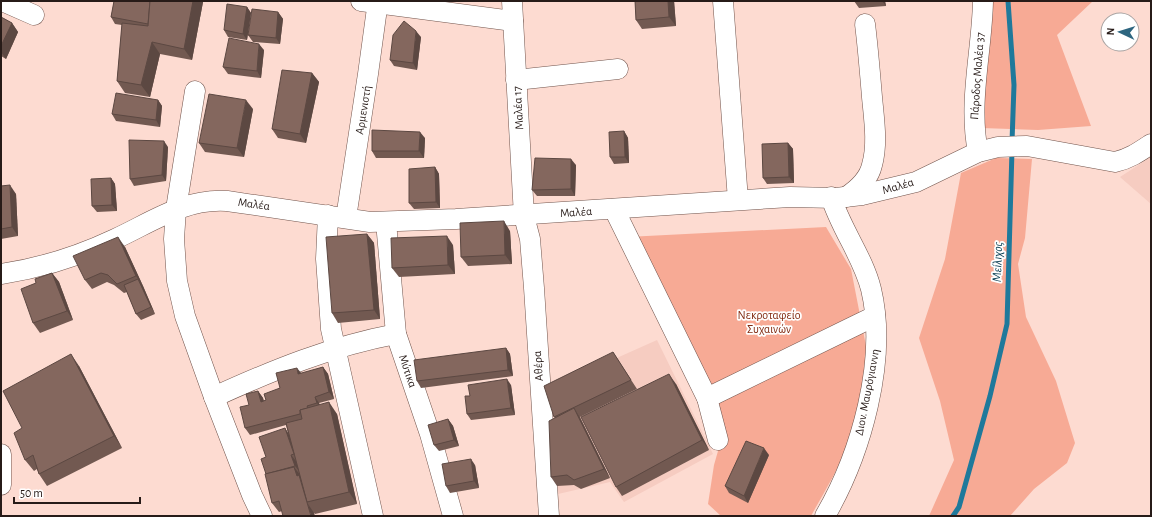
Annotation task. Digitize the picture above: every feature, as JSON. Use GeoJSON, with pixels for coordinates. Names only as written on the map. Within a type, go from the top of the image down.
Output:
{"type":"FeatureCollection","features":[{"type":"Feature","properties":{"kind":"street"},"geometry":{"type":"LineString","coordinates":[[2,1],[34,15]]}},
{"type":"Feature","properties":{"kind":"street","name":"Μαλέα 17"},"geometry":{"type":"LineString","coordinates":[[512,1],[524,216]]}},
{"type":"Feature","properties":{"kind":"street"},"geometry":{"type":"LineString","coordinates":[[723,1],[738,200]]}},
{"type":"Feature","properties":{"kind":"street","name":"Πάροδος Μαλέα 37"},"geometry":{"type":"LineString","coordinates":[[978,152],[975,137],[974,105],[983,1]]}},
{"type":"Feature","properties":{"kind":"street"},"geometry":{"type":"LineString","coordinates":[[372,2],[513,21]]}},
{"type":"Feature","properties":{"kind":"street","name":"Αρμενιστή"},"geometry":{"type":"LineString","coordinates":[[372,2],[326,283],[334,349],[373,516]]}},
{"type":"Feature","properties":{"kind":"street"},"geometry":{"type":"LineString","coordinates":[[838,197],[857,189],[867,178],[872,165],[875,150],[874,119],[865,24]]}},
{"type":"Feature","properties":{"kind":"street"},"geometry":{"type":"LineString","coordinates":[[516,80],[618,69]]}},
{"type":"Feature","properties":{"kind":"street"},"geometry":{"type":"LineString","coordinates":[[195,91],[176,209],[174,239],[177,281],[185,316],[214,397],[262,516]]}},
{"type":"Feature","properties":{"kind":"street","name":"Μαλέα"},"geometry":{"type":"LineString","coordinates":[[1,274],[41,266],[70,258],[115,239],[176,209],[191,204],[215,200],[337,216],[370,222],[524,216],[649,205],[790,197],[838,197],[906,186],[978,152],[1002,146],[1023,146],[1115,162],[1136,155],[1151,144]]}},
{"type":"Feature","properties":{"kind":"street","name":"Διον. Μαυρόγιαννη"},"geometry":{"type":"LineString","coordinates":[[825,516],[850,465],[864,418],[876,353],[877,327],[870,288],[859,259],[835,210],[838,197]]}},
{"type":"Feature","properties":{"kind":"street"},"geometry":{"type":"LineString","coordinates":[[614,209],[707,398],[718,440]]}},
{"type":"Feature","properties":{"kind":"street","name":"Αθέρα"},"geometry":{"type":"LineString","coordinates":[[524,216],[530,239],[549,516]]}},
{"type":"Feature","properties":{"kind":"street","name":"Μύτικα"},"geometry":{"type":"LineString","coordinates":[[386,222],[396,334],[430,434],[453,516]]}},
{"type":"Feature","properties":{"kind":"street"},"geometry":{"type":"LineString","coordinates":[[707,398],[875,316]]}},
{"type":"Feature","properties":{"kind":"street"},"geometry":{"type":"LineString","coordinates":[[214,397],[271,371],[334,349],[396,334]]}},
{"type":"Feature","properties":{"kind":"street"},"geometry":{"type":"LineString","coordinates":[[1,454],[1,485]]}},
{"type":"Feature","properties":{"kind":"shaded area"},"geometry":{"type":"Polygon","coordinates":[[[1151,157],[1151,204],[1120,177],[1151,157]]]}},
{"type":"Feature","properties":{"kind":"shaded area"},"geometry":{"type":"Polygon","coordinates":[[[657,340],[713,454],[624,502],[610,482],[558,494],[554,386],[657,340]]]}},
{"type":"Feature","properties":{"kind":"green space"},"geometry":{"type":"Polygon","coordinates":[[[989,1],[1093,1],[1057,35],[1091,126],[1038,130],[981,128],[989,1]]]}},
{"type":"Feature","properties":{"kind":"green space"},"geometry":{"type":"Polygon","coordinates":[[[996,158],[1032,159],[1025,238],[1018,264],[1026,317],[1056,381],[1075,443],[1067,463],[1034,489],[1010,516],[929,516],[954,460],[940,401],[919,338],[945,259],[961,173],[996,158]]]}},
{"type":"Feature","properties":{"kind":"green space","name":"Νεκροταφείο Συχαινών"},"geometry":{"type":"Polygon","coordinates":[[[826,227],[851,269],[866,346],[866,358],[860,398],[846,448],[834,474],[811,516],[721,516],[708,504],[714,465],[722,437],[627,237],[826,227]]]}},
{"type":"Feature","properties":{"kind":"building"},"geometry":{"type":"Polygon","coordinates":[[[114,1],[150,1],[148,24],[111,17],[114,1]]]}},
{"type":"Feature","properties":{"kind":"building"},"geometry":{"type":"Polygon","coordinates":[[[150,1],[193,1],[184,49],[152,42],[141,85],[117,81],[122,23],[148,26],[150,1]]]}},
{"type":"Feature","properties":{"kind":"building"},"geometry":{"type":"Polygon","coordinates":[[[635,1],[668,1],[669,17],[636,20],[635,1]]]}},
{"type":"Feature","properties":{"kind":"building"},"geometry":{"type":"Polygon","coordinates":[[[227,4],[247,7],[243,34],[224,30],[227,4]]]}},
{"type":"Feature","properties":{"kind":"building"},"geometry":{"type":"Polygon","coordinates":[[[252,9],[278,12],[276,38],[248,35],[252,9]]]}},
{"type":"Feature","properties":{"kind":"building"},"geometry":{"type":"Polygon","coordinates":[[[1,17],[12,23],[1,46],[1,17]]]}},
{"type":"Feature","properties":{"kind":"building"},"geometry":{"type":"Polygon","coordinates":[[[404,21],[416,31],[413,63],[390,60],[393,35],[404,21]]]}},
{"type":"Feature","properties":{"kind":"building"},"geometry":{"type":"Polygon","coordinates":[[[229,38],[259,44],[257,71],[223,67],[229,38]]]}},
{"type":"Feature","properties":{"kind":"building"},"geometry":{"type":"Polygon","coordinates":[[[282,70],[312,73],[300,134],[272,129],[282,70]]]}},
{"type":"Feature","properties":{"kind":"building"},"geometry":{"type":"Polygon","coordinates":[[[116,93],[158,100],[156,120],[112,114],[116,93]]]}},
{"type":"Feature","properties":{"kind":"building"},"geometry":{"type":"Polygon","coordinates":[[[209,94],[246,100],[237,148],[199,143],[209,94]]]}},
{"type":"Feature","properties":{"kind":"building"},"geometry":{"type":"Polygon","coordinates":[[[372,130],[420,132],[419,151],[372,151],[372,130]]]}},
{"type":"Feature","properties":{"kind":"building"},"geometry":{"type":"Polygon","coordinates":[[[624,131],[625,157],[610,157],[609,132],[624,131]]]}},
{"type":"Feature","properties":{"kind":"building"},"geometry":{"type":"Polygon","coordinates":[[[129,140],[164,141],[162,175],[130,179],[129,140]]]}},
{"type":"Feature","properties":{"kind":"building"},"geometry":{"type":"Polygon","coordinates":[[[788,143],[789,177],[763,178],[762,144],[788,143]]]}},
{"type":"Feature","properties":{"kind":"building"},"geometry":{"type":"Polygon","coordinates":[[[535,158],[571,159],[571,189],[532,190],[535,158]]]}},
{"type":"Feature","properties":{"kind":"building"},"geometry":{"type":"Polygon","coordinates":[[[435,167],[436,202],[409,203],[409,169],[435,167]]]}},
{"type":"Feature","properties":{"kind":"building"},"geometry":{"type":"Polygon","coordinates":[[[111,178],[112,205],[92,206],[91,179],[111,178]]]}},
{"type":"Feature","properties":{"kind":"building"},"geometry":{"type":"Polygon","coordinates":[[[10,185],[12,227],[1,229],[1,186],[10,185]]]}},
{"type":"Feature","properties":{"kind":"building"},"geometry":{"type":"Polygon","coordinates":[[[504,221],[505,255],[461,257],[460,223],[504,221]]]}},
{"type":"Feature","properties":{"kind":"building"},"geometry":{"type":"Polygon","coordinates":[[[367,234],[374,310],[332,313],[326,237],[367,234]]]}},
{"type":"Feature","properties":{"kind":"building"},"geometry":{"type":"Polygon","coordinates":[[[447,236],[448,265],[392,268],[391,238],[447,236]]]}},
{"type":"Feature","properties":{"kind":"building"},"geometry":{"type":"Polygon","coordinates":[[[118,237],[136,276],[117,284],[108,275],[101,273],[85,280],[73,256],[118,237]]]}},
{"type":"Feature","properties":{"kind":"building"},"geometry":{"type":"Polygon","coordinates":[[[52,273],[67,311],[33,323],[21,289],[36,283],[35,279],[52,273]]]}},
{"type":"Feature","properties":{"kind":"building"},"geometry":{"type":"Polygon","coordinates":[[[138,279],[151,307],[136,314],[124,285],[138,279]]]}},
{"type":"Feature","properties":{"kind":"building"},"geometry":{"type":"Polygon","coordinates":[[[506,348],[508,370],[417,381],[414,360],[506,348]]]}},
{"type":"Feature","properties":{"kind":"building"},"geometry":{"type":"Polygon","coordinates":[[[613,352],[631,380],[554,417],[544,386],[613,352]]]}},
{"type":"Feature","properties":{"kind":"building"},"geometry":{"type":"Polygon","coordinates":[[[71,354],[114,436],[39,474],[33,455],[25,460],[14,433],[22,428],[3,391],[71,354]]]}},
{"type":"Feature","properties":{"kind":"building"},"geometry":{"type":"Polygon","coordinates":[[[323,367],[329,392],[315,397],[317,403],[300,410],[300,414],[245,428],[240,407],[249,405],[246,394],[258,391],[261,402],[266,400],[264,394],[280,388],[276,373],[297,368],[298,374],[323,367]]]}},
{"type":"Feature","properties":{"kind":"building"},"geometry":{"type":"Polygon","coordinates":[[[669,374],[702,440],[616,487],[581,417],[669,374]]]}},
{"type":"Feature","properties":{"kind":"building"},"geometry":{"type":"Polygon","coordinates":[[[507,379],[511,408],[467,414],[465,396],[470,396],[468,385],[507,379]]]}},
{"type":"Feature","properties":{"kind":"building"},"geometry":{"type":"Polygon","coordinates":[[[329,402],[349,492],[307,502],[286,423],[302,419],[300,410],[329,402]]]}},
{"type":"Feature","properties":{"kind":"building"},"geometry":{"type":"Polygon","coordinates":[[[574,408],[604,469],[574,480],[567,475],[551,477],[549,421],[574,408]]]}},
{"type":"Feature","properties":{"kind":"building"},"geometry":{"type":"Polygon","coordinates":[[[448,419],[454,440],[434,445],[428,425],[448,419]]]}},
{"type":"Feature","properties":{"kind":"building"},"geometry":{"type":"Polygon","coordinates":[[[285,428],[294,454],[291,455],[295,466],[266,474],[261,459],[266,457],[259,437],[285,428]]]}},
{"type":"Feature","properties":{"kind":"building"},"geometry":{"type":"Polygon","coordinates":[[[746,441],[764,448],[744,496],[725,486],[746,441]]]}},
{"type":"Feature","properties":{"kind":"building"},"geometry":{"type":"Polygon","coordinates":[[[471,459],[474,481],[446,486],[442,464],[471,459]]]}},
{"type":"Feature","properties":{"kind":"building"},"geometry":{"type":"Polygon","coordinates":[[[294,467],[297,476],[299,475],[311,516],[283,516],[279,501],[272,503],[265,474],[294,467]]]}},
{"type":"Feature","properties":{"kind":"waterway","name":"Μείλιχος"},"geometry":{"type":"LineString","coordinates":[[1008,1],[1014,85],[1012,142]]}},
{"type":"Feature","properties":{"kind":"waterway","name":"Μείλιχος"},"geometry":{"type":"LineString","coordinates":[[953,516],[959,507],[990,396],[1007,324],[1012,150]]}}]}
